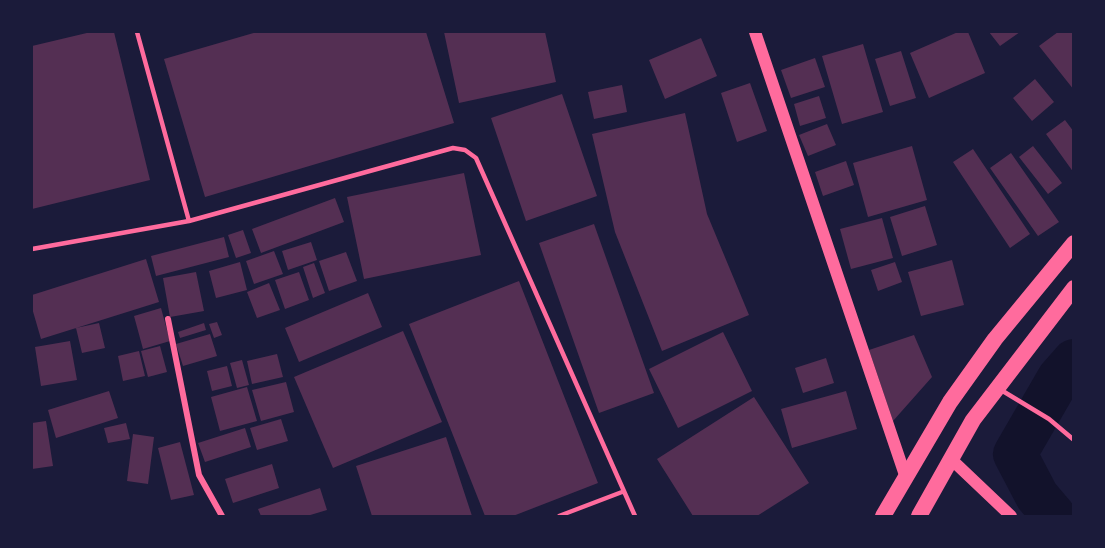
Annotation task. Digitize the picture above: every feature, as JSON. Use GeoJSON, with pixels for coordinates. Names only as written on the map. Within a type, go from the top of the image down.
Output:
{"type":"FeatureCollection","features":[{"type":"Feature","properties":{"kind":"highway"},"geometry":{"type":"LineString","coordinates":[[883,516],[950,402],[995,339],[1074,243]]}},
{"type":"Feature","properties":{"kind":"highway"},"geometry":{"type":"LineString","coordinates":[[918,516],[951,459],[1004,391],[1074,288]]}},
{"type":"Feature","properties":{"kind":"main road"},"geometry":{"type":"LineString","coordinates":[[755,32],[906,477]]}},
{"type":"Feature","properties":{"kind":"main road"},"geometry":{"type":"LineString","coordinates":[[951,459],[1011,516]]}},
{"type":"Feature","properties":{"kind":"street"},"geometry":{"type":"LineString","coordinates":[[168,319],[199,475],[222,516]]}},
{"type":"Feature","properties":{"kind":"lane"},"geometry":{"type":"LineString","coordinates":[[136,32],[189,220]]}},
{"type":"Feature","properties":{"kind":"lane"},"geometry":{"type":"LineString","coordinates":[[32,249],[189,220],[453,148],[465,150],[477,158],[622,492],[636,516]]}},
{"type":"Feature","properties":{"kind":"lane"},"geometry":{"type":"LineString","coordinates":[[1004,391],[1042,415],[1074,440]]}},
{"type":"Feature","properties":{"kind":"lane"},"geometry":{"type":"LineString","coordinates":[[559,516],[622,492]]}},
{"type":"Feature","properties":{"kind":"building"},"geometry":{"type":"Polygon","coordinates":[[[91,32],[114,32],[150,180],[32,209],[32,46],[91,32]]]}},
{"type":"Feature","properties":{"kind":"building"},"geometry":{"type":"Polygon","coordinates":[[[257,32],[426,32],[454,123],[205,197],[164,59],[257,32]]]}},
{"type":"Feature","properties":{"kind":"building"},"geometry":{"type":"Polygon","coordinates":[[[444,32],[545,32],[556,82],[459,103],[444,32]]]}},
{"type":"Feature","properties":{"kind":"building"},"geometry":{"type":"Polygon","coordinates":[[[958,32],[968,32],[985,73],[929,98],[910,53],[958,32]]]}},
{"type":"Feature","properties":{"kind":"building"},"geometry":{"type":"Polygon","coordinates":[[[989,32],[1020,32],[1000,46],[989,32]]]}},
{"type":"Feature","properties":{"kind":"building"},"geometry":{"type":"Polygon","coordinates":[[[1058,32],[1074,34],[1074,90],[1039,46],[1058,32]]]}},
{"type":"Feature","properties":{"kind":"building"},"geometry":{"type":"Polygon","coordinates":[[[701,38],[717,76],[665,99],[649,60],[701,38]]]}},
{"type":"Feature","properties":{"kind":"building"},"geometry":{"type":"Polygon","coordinates":[[[863,44],[883,112],[842,124],[822,56],[863,44]]]}},
{"type":"Feature","properties":{"kind":"building"},"geometry":{"type":"Polygon","coordinates":[[[901,51],[916,98],[890,106],[875,59],[901,51]]]}},
{"type":"Feature","properties":{"kind":"building"},"geometry":{"type":"Polygon","coordinates":[[[815,58],[825,87],[791,98],[781,70],[815,58]]]}},
{"type":"Feature","properties":{"kind":"building"},"geometry":{"type":"Polygon","coordinates":[[[1035,79],[1054,102],[1032,121],[1013,98],[1035,79]]]}},
{"type":"Feature","properties":{"kind":"building"},"geometry":{"type":"Polygon","coordinates":[[[750,83],[767,131],[737,142],[721,93],[750,83]]]}},
{"type":"Feature","properties":{"kind":"building"},"geometry":{"type":"Polygon","coordinates":[[[622,85],[627,112],[594,119],[588,92],[622,85]]]}},
{"type":"Feature","properties":{"kind":"building"},"geometry":{"type":"Polygon","coordinates":[[[562,94],[597,196],[526,221],[491,118],[562,94]]]}},
{"type":"Feature","properties":{"kind":"building"},"geometry":{"type":"Polygon","coordinates":[[[819,96],[826,118],[800,126],[794,104],[819,96]]]}},
{"type":"Feature","properties":{"kind":"building"},"geometry":{"type":"Polygon","coordinates":[[[685,113],[707,214],[749,315],[662,351],[615,232],[592,134],[685,113]]]}},
{"type":"Feature","properties":{"kind":"building"},"geometry":{"type":"Polygon","coordinates":[[[1065,120],[1074,132],[1074,173],[1046,134],[1065,120]]]}},
{"type":"Feature","properties":{"kind":"building"},"geometry":{"type":"Polygon","coordinates":[[[827,124],[836,145],[808,156],[799,135],[827,124]]]}},
{"type":"Feature","properties":{"kind":"building"},"geometry":{"type":"Polygon","coordinates":[[[912,146],[927,200],[868,217],[853,163],[912,146]]]}},
{"type":"Feature","properties":{"kind":"building"},"geometry":{"type":"Polygon","coordinates":[[[1033,146],[1062,183],[1048,194],[1019,157],[1033,146]]]}},
{"type":"Feature","properties":{"kind":"building"},"geometry":{"type":"Polygon","coordinates":[[[973,149],[1030,234],[1010,248],[953,162],[973,149]]]}},
{"type":"Feature","properties":{"kind":"building"},"geometry":{"type":"Polygon","coordinates":[[[1011,153],[1059,222],[1038,236],[990,168],[1011,153]]]}},
{"type":"Feature","properties":{"kind":"building"},"geometry":{"type":"Polygon","coordinates":[[[846,161],[854,185],[823,196],[815,172],[846,161]]]}},
{"type":"Feature","properties":{"kind":"building"},"geometry":{"type":"Polygon","coordinates":[[[464,173],[481,255],[364,279],[347,197],[464,173]]]}},
{"type":"Feature","properties":{"kind":"building"},"geometry":{"type":"Polygon","coordinates":[[[335,198],[344,222],[261,253],[252,229],[335,198]]]}},
{"type":"Feature","properties":{"kind":"building"},"geometry":{"type":"Polygon","coordinates":[[[925,206],[937,245],[902,256],[890,217],[925,206]]]}},
{"type":"Feature","properties":{"kind":"building"},"geometry":{"type":"Polygon","coordinates":[[[882,218],[893,258],[851,269],[840,229],[882,218]]]}},
{"type":"Feature","properties":{"kind":"building"},"geometry":{"type":"Polygon","coordinates":[[[594,224],[654,393],[599,413],[539,243],[594,224]]]}},
{"type":"Feature","properties":{"kind":"building"},"geometry":{"type":"Polygon","coordinates":[[[243,230],[251,253],[236,258],[228,235],[243,230]]]}},
{"type":"Feature","properties":{"kind":"building"},"geometry":{"type":"Polygon","coordinates":[[[224,237],[229,257],[156,276],[151,256],[224,237]]]}},
{"type":"Feature","properties":{"kind":"building"},"geometry":{"type":"Polygon","coordinates":[[[311,242],[317,260],[288,270],[282,251],[311,242]]]}},
{"type":"Feature","properties":{"kind":"building"},"geometry":{"type":"Polygon","coordinates":[[[274,251],[283,274],[254,284],[246,261],[274,251]]]}},
{"type":"Feature","properties":{"kind":"building"},"geometry":{"type":"Polygon","coordinates":[[[346,252],[357,281],[329,291],[319,261],[346,252]]]}},
{"type":"Feature","properties":{"kind":"building"},"geometry":{"type":"Polygon","coordinates":[[[146,259],[159,302],[41,339],[32,308],[32,295],[146,259]]]}},
{"type":"Feature","properties":{"kind":"building"},"geometry":{"type":"Polygon","coordinates":[[[952,260],[964,305],[921,316],[908,272],[952,260]]]}},
{"type":"Feature","properties":{"kind":"building"},"geometry":{"type":"Polygon","coordinates":[[[240,262],[247,290],[216,298],[209,271],[240,262]]]}},
{"type":"Feature","properties":{"kind":"building"},"geometry":{"type":"Polygon","coordinates":[[[895,262],[902,282],[878,291],[871,270],[895,262]]]}},
{"type":"Feature","properties":{"kind":"building"},"geometry":{"type":"Polygon","coordinates":[[[314,263],[325,293],[313,298],[303,267],[314,263]]]}},
{"type":"Feature","properties":{"kind":"building"},"geometry":{"type":"Polygon","coordinates":[[[196,272],[204,311],[170,317],[163,278],[196,272]]]}},
{"type":"Feature","properties":{"kind":"building"},"geometry":{"type":"Polygon","coordinates":[[[299,272],[309,300],[285,309],[275,280],[299,272]]]}},
{"type":"Feature","properties":{"kind":"building"},"geometry":{"type":"Polygon","coordinates":[[[519,281],[598,483],[513,516],[485,516],[409,324],[519,281]]]}},
{"type":"Feature","properties":{"kind":"building"},"geometry":{"type":"Polygon","coordinates":[[[269,283],[280,310],[257,318],[247,292],[269,283]]]}},
{"type":"Feature","properties":{"kind":"building"},"geometry":{"type":"Polygon","coordinates":[[[368,293],[382,327],[299,362],[285,328],[368,293]]]}},
{"type":"Feature","properties":{"kind":"building"},"geometry":{"type":"Polygon","coordinates":[[[161,308],[170,341],[143,349],[134,316],[161,308]]]}},
{"type":"Feature","properties":{"kind":"building"},"geometry":{"type":"Polygon","coordinates":[[[217,322],[222,335],[214,338],[209,324],[217,322]]]}},
{"type":"Feature","properties":{"kind":"building"},"geometry":{"type":"Polygon","coordinates":[[[99,323],[105,348],[82,353],[76,328],[99,323]]]}},
{"type":"Feature","properties":{"kind":"building"},"geometry":{"type":"Polygon","coordinates":[[[204,323],[206,330],[180,338],[178,332],[204,323]]]}},
{"type":"Feature","properties":{"kind":"building"},"geometry":{"type":"Polygon","coordinates":[[[403,331],[442,422],[333,468],[294,377],[403,331]]]}},
{"type":"Feature","properties":{"kind":"building"},"geometry":{"type":"Polygon","coordinates":[[[723,332],[752,391],[678,428],[649,369],[723,332]]]}},
{"type":"Feature","properties":{"kind":"building"},"geometry":{"type":"Polygon","coordinates":[[[210,334],[217,356],[183,366],[176,344],[210,334]]]}},
{"type":"Feature","properties":{"kind":"building"},"geometry":{"type":"Polygon","coordinates":[[[914,335],[932,377],[893,421],[869,350],[914,335]]]}},
{"type":"Feature","properties":{"kind":"building"},"geometry":{"type":"Polygon","coordinates":[[[70,341],[77,380],[41,386],[35,347],[70,341]]]}},
{"type":"Feature","properties":{"kind":"building"},"geometry":{"type":"Polygon","coordinates":[[[160,346],[167,372],[148,377],[141,351],[160,346]]]}},
{"type":"Feature","properties":{"kind":"building"},"geometry":{"type":"Polygon","coordinates":[[[139,351],[145,376],[123,381],[118,356],[139,351]]]}},
{"type":"Feature","properties":{"kind":"building"},"geometry":{"type":"Polygon","coordinates":[[[277,354],[283,377],[252,384],[247,361],[277,354]]]}},
{"type":"Feature","properties":{"kind":"building"},"geometry":{"type":"Polygon","coordinates":[[[826,358],[834,383],[803,393],[795,368],[826,358]]]}},
{"type":"Feature","properties":{"kind":"building"},"geometry":{"type":"Polygon","coordinates":[[[242,360],[249,385],[237,388],[230,363],[242,360]]]}},
{"type":"Feature","properties":{"kind":"building"},"geometry":{"type":"Polygon","coordinates":[[[227,366],[232,386],[212,391],[207,371],[227,366]]]}},
{"type":"Feature","properties":{"kind":"building"},"geometry":{"type":"Polygon","coordinates":[[[286,382],[294,412],[261,421],[252,390],[286,382]]]}},
{"type":"Feature","properties":{"kind":"building"},"geometry":{"type":"Polygon","coordinates":[[[247,387],[257,421],[220,431],[211,397],[247,387]]]}},
{"type":"Feature","properties":{"kind":"building"},"geometry":{"type":"Polygon","coordinates":[[[109,391],[118,418],[56,438],[48,410],[109,391]]]}},
{"type":"Feature","properties":{"kind":"building"},"geometry":{"type":"Polygon","coordinates":[[[846,391],[857,429],[792,448],[781,409],[846,391]]]}},
{"type":"Feature","properties":{"kind":"building"},"geometry":{"type":"Polygon","coordinates":[[[754,397],[809,483],[757,516],[693,516],[657,459],[754,397]]]}},
{"type":"Feature","properties":{"kind":"building"},"geometry":{"type":"Polygon","coordinates":[[[281,419],[288,441],[257,450],[250,428],[281,419]]]}},
{"type":"Feature","properties":{"kind":"building"},"geometry":{"type":"Polygon","coordinates":[[[46,421],[53,466],[32,469],[32,423],[46,421]]]}},
{"type":"Feature","properties":{"kind":"building"},"geometry":{"type":"Polygon","coordinates":[[[126,423],[130,439],[108,443],[104,428],[126,423]]]}},
{"type":"Feature","properties":{"kind":"building"},"geometry":{"type":"Polygon","coordinates":[[[245,428],[251,447],[205,462],[198,443],[245,428]]]}},
{"type":"Feature","properties":{"kind":"building"},"geometry":{"type":"Polygon","coordinates":[[[133,434],[154,437],[148,484],[127,481],[133,434]]]}},
{"type":"Feature","properties":{"kind":"building"},"geometry":{"type":"Polygon","coordinates":[[[446,437],[472,516],[372,516],[356,466],[446,437]]]}},
{"type":"Feature","properties":{"kind":"building"},"geometry":{"type":"Polygon","coordinates":[[[180,442],[194,495],[171,500],[158,448],[180,442]]]}},
{"type":"Feature","properties":{"kind":"building"},"geometry":{"type":"Polygon","coordinates":[[[272,464],[279,488],[233,503],[225,479],[272,464]]]}},
{"type":"Feature","properties":{"kind":"building"},"geometry":{"type":"Polygon","coordinates":[[[320,488],[327,510],[307,516],[261,516],[258,509],[320,488]]]}},
{"type":"Feature","properties":{"kind":"waterway"},"geometry":{"type":"LineString","coordinates":[[1054,516],[1037,496],[1015,454],[1059,378],[1074,361]]}}]}
